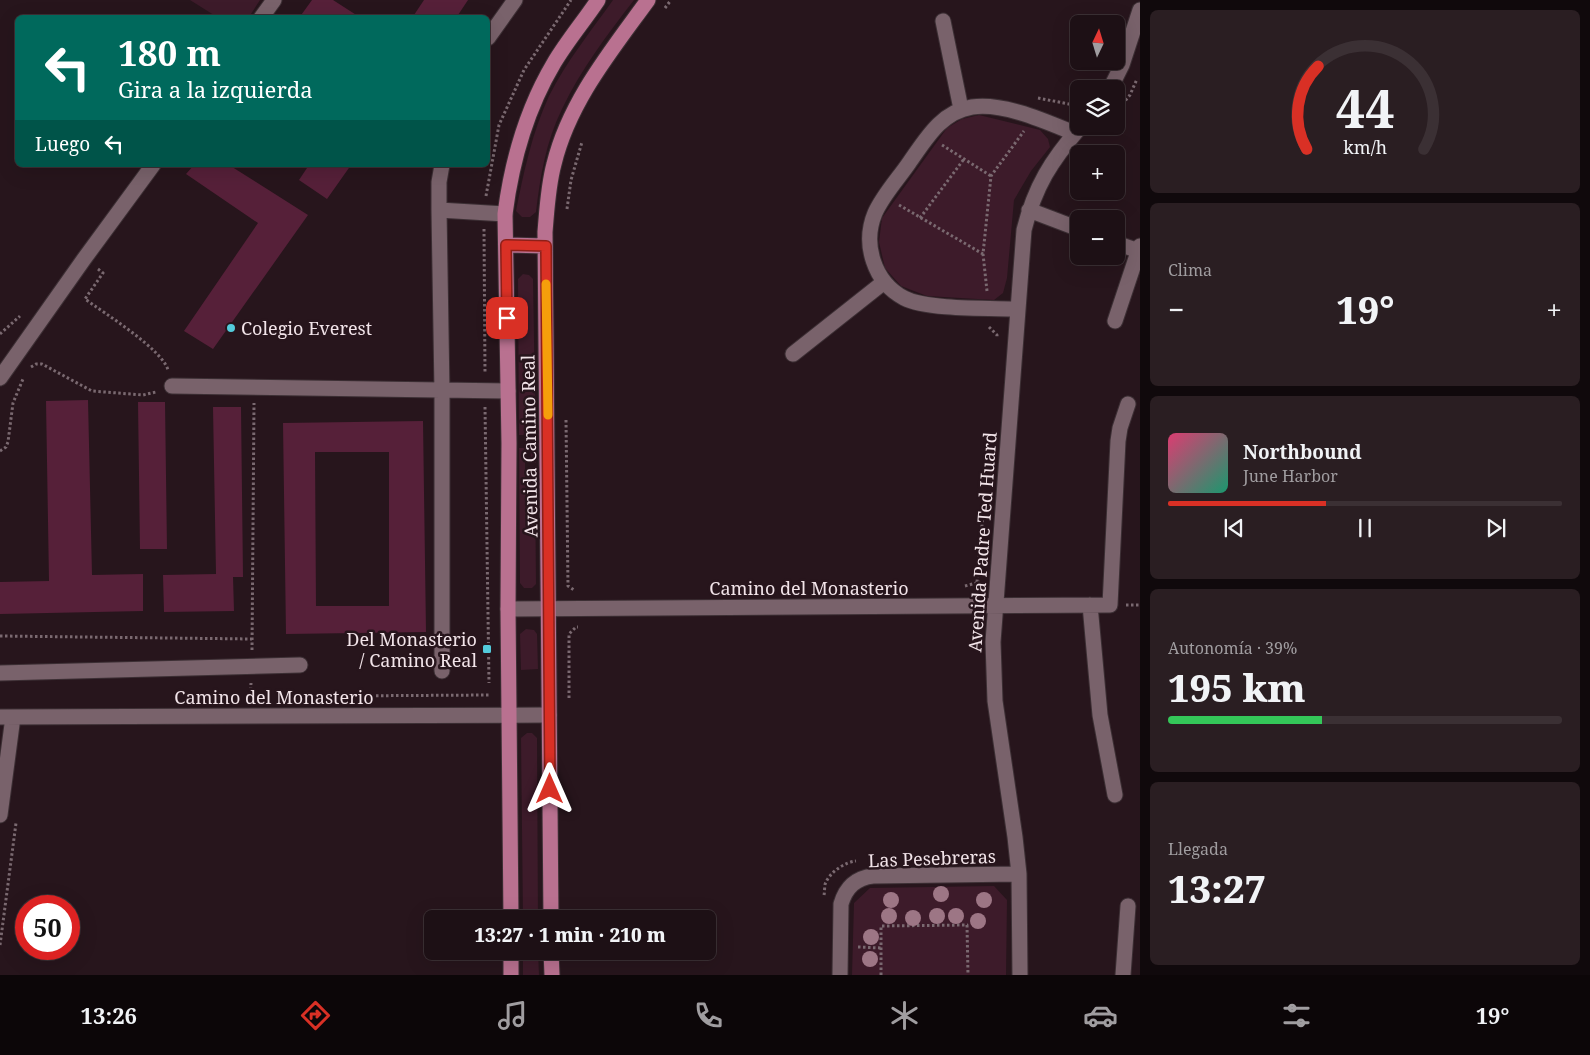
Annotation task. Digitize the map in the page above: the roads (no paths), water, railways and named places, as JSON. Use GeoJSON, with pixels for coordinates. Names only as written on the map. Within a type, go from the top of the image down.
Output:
{"type":"FeatureCollection","features":[{"type":"Feature","properties":{"kind":"main road","name":"Avenida Camino Real"},"geometry":{"type":"LineString","coordinates":[[511,910],[505,214],[509,182],[519,141],[533,103],[555,62],[598,0]]}},
{"type":"Feature","properties":{"kind":"main road","name":"Avenida Camino Real"},"geometry":{"type":"LineString","coordinates":[[551,910],[546,246],[548,193],[554,163],[580,98],[600,64],[648,0]]}},
{"type":"Feature","properties":{"kind":"main road"},"geometry":{"type":"LineString","coordinates":[[506,245],[546,246]]}},
{"type":"Feature","properties":{"kind":"main road"},"geometry":{"type":"LineString","coordinates":[[511,960],[511,975]]}},
{"type":"Feature","properties":{"kind":"main road"},"geometry":{"type":"LineString","coordinates":[[551,960],[552,975]]}},
{"type":"Feature","properties":{"kind":"street"},"geometry":{"type":"LineString","coordinates":[[263,15],[274,0]]}},
{"type":"Feature","properties":{"kind":"street"},"geometry":{"type":"LineString","coordinates":[[490,35],[515,0]]}},
{"type":"Feature","properties":{"kind":"street"},"geometry":{"type":"LineString","coordinates":[[1114,80],[1122,65],[1134,51],[1140,10]]}},
{"type":"Feature","properties":{"kind":"street"},"geometry":{"type":"LineString","coordinates":[[943,21],[961,110]]}},
{"type":"Feature","properties":{"kind":"street"},"geometry":{"type":"LineString","coordinates":[[1017,310],[932,305],[913,302],[893,291],[876,270],[872,256],[870,242],[874,215],[885,196],[928,136],[938,124],[961,110],[984,106],[1015,112],[1070,128]]}},
{"type":"Feature","properties":{"kind":"street","name":"Avenida Padre Ted Huard"},"geometry":{"type":"LineString","coordinates":[[1020,975],[1019,874],[995,701],[993,672],[997,582],[1024,230],[1035,193],[1043,177],[1074,135]]}},
{"type":"Feature","properties":{"kind":"street"},"geometry":{"type":"LineString","coordinates":[[0,378],[151,167]]}},
{"type":"Feature","properties":{"kind":"street"},"geometry":{"type":"LineString","coordinates":[[442,167],[439,182],[439,210],[442,391],[442,670]]}},
{"type":"Feature","properties":{"kind":"street"},"geometry":{"type":"LineString","coordinates":[[439,210],[505,214]]}},
{"type":"Feature","properties":{"kind":"street"},"geometry":{"type":"LineString","coordinates":[[1029,210],[1070,226]]}},
{"type":"Feature","properties":{"kind":"street"},"geometry":{"type":"LineString","coordinates":[[1115,322],[1139,249],[1125,245]]}},
{"type":"Feature","properties":{"kind":"street"},"geometry":{"type":"LineString","coordinates":[[792,354],[884,282]]}},
{"type":"Feature","properties":{"kind":"street"},"geometry":{"type":"LineString","coordinates":[[172,386],[508,391]]}},
{"type":"Feature","properties":{"kind":"street","name":"Camino del Monasterio"},"geometry":{"type":"LineString","coordinates":[[508,609],[1110,604],[1118,441],[1128,404]]}},
{"type":"Feature","properties":{"kind":"street"},"geometry":{"type":"LineString","coordinates":[[1090,604],[1100,715],[1115,794]]}},
{"type":"Feature","properties":{"kind":"street"},"geometry":{"type":"LineString","coordinates":[[0,673],[300,665]]}},
{"type":"Feature","properties":{"kind":"street","name":"Camino del Monasterio"},"geometry":{"type":"LineString","coordinates":[[7,717],[549,715]]}},
{"type":"Feature","properties":{"kind":"street"},"geometry":{"type":"LineString","coordinates":[[0,815],[7,717]]}},
{"type":"Feature","properties":{"kind":"street","name":"Las Pesebreras"},"geometry":{"type":"LineString","coordinates":[[840,975],[841,904],[849,887],[864,877],[1019,874]]}},
{"type":"Feature","properties":{"kind":"street"},"geometry":{"type":"LineString","coordinates":[[1122,975],[1128,906]]}},
{"type":"Feature","properties":{"kind":"place","name":"Colegio Everest"},"geometry":{"type":"Point","coordinates":[231,328]}},
{"type":"Feature","properties":{"kind":"place","name":"Del Monasterio / Camino Real"},"geometry":{"type":"Point","coordinates":[487,649]}}]}
